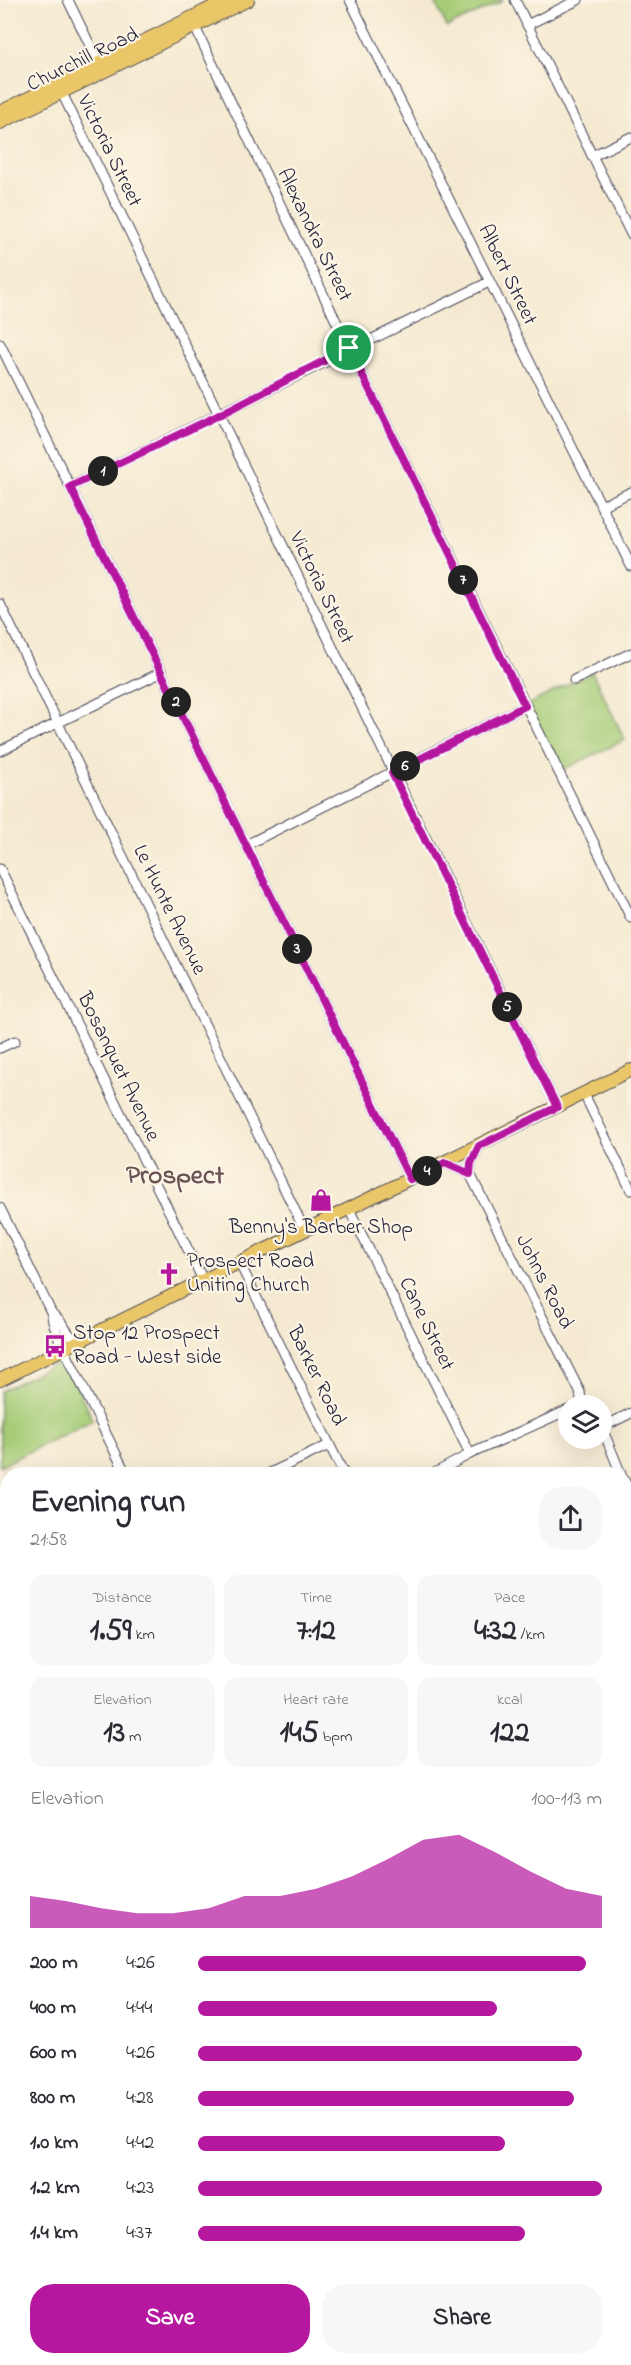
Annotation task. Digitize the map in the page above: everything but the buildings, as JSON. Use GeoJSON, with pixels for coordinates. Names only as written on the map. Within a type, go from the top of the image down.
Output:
{"type":"FeatureCollection","features":[{"type":"Feature","properties":{"kind":"main road","name":"Churchill Road"},"geometry":{"type":"LineString","coordinates":[[192,22],[227,0]]}},
{"type":"Feature","properties":{"kind":"main road","name":"Churchill Road"},"geometry":{"type":"LineString","coordinates":[[0,123],[100,67],[192,22],[248,0]]}},
{"type":"Feature","properties":{"kind":"main road","name":"Churchill Road"},"geometry":{"type":"LineString","coordinates":[[0,112],[59,88]]}},
{"type":"Feature","properties":{"kind":"main road"},"geometry":{"type":"LineString","coordinates":[[0,1380],[631,1070]]}},
{"type":"Feature","properties":{"kind":"street"},"geometry":{"type":"LineString","coordinates":[[68,0],[100,67]]}},
{"type":"Feature","properties":{"kind":"street","name":"Albert Street"},"geometry":{"type":"LineString","coordinates":[[350,0],[631,566]]}},
{"type":"Feature","properties":{"kind":"street"},"geometry":{"type":"LineString","coordinates":[[515,0],[631,234]]}},
{"type":"Feature","properties":{"kind":"street"},"geometry":{"type":"LineString","coordinates":[[527,25],[578,0]]}},
{"type":"Feature","properties":{"kind":"street","name":"Alexandra Street"},"geometry":{"type":"LineString","coordinates":[[192,22],[349,348],[631,918]]}},
{"type":"Feature","properties":{"kind":"street","name":"Victoria Street"},"geometry":{"type":"LineString","coordinates":[[59,88],[217,416],[557,1107]]}},
{"type":"Feature","properties":{"kind":"street"},"geometry":{"type":"LineString","coordinates":[[592,156],[631,137]]}},
{"type":"Feature","properties":{"kind":"street"},"geometry":{"type":"LineString","coordinates":[[70,487],[217,416],[349,348],[489,282]]}},
{"type":"Feature","properties":{"kind":"street"},"geometry":{"type":"LineString","coordinates":[[0,344],[410,1179]]}},
{"type":"Feature","properties":{"kind":"street"},"geometry":{"type":"LineString","coordinates":[[601,506],[631,492]]}},
{"type":"Feature","properties":{"kind":"street","name":"Le Hunte Avenue"},"geometry":{"type":"LineString","coordinates":[[0,604],[305,1231]]}},
{"type":"Feature","properties":{"kind":"street"},"geometry":{"type":"LineString","coordinates":[[574,681],[631,653]]}},
{"type":"Feature","properties":{"kind":"street"},"geometry":{"type":"LineString","coordinates":[[0,752],[162,672]]}},
{"type":"Feature","properties":{"kind":"street"},"geometry":{"type":"LineString","coordinates":[[246,845],[525,706]]}},
{"type":"Feature","properties":{"kind":"street","name":"Bosanquet Avenue"},"geometry":{"type":"LineString","coordinates":[[0,869],[203,1280]]}},
{"type":"Feature","properties":{"kind":"street"},"geometry":{"type":"LineString","coordinates":[[0,1048],[15,1041]]}},
{"type":"Feature","properties":{"kind":"street"},"geometry":{"type":"LineString","coordinates":[[584,1094],[631,1190]]}},
{"type":"Feature","properties":{"kind":"street"},"geometry":{"type":"LineString","coordinates":[[445,1163],[470,1174],[471,1163],[479,1146]]}},
{"type":"Feature","properties":{"kind":"street","name":"Johns Road"},"geometry":{"type":"LineString","coordinates":[[470,1174],[580,1395]]}},
{"type":"Feature","properties":{"kind":"street"},"geometry":{"type":"LineString","coordinates":[[0,1208],[52,1314],[52,1321],[61,1339],[61,1351],[122,1467]]}},
{"type":"Feature","properties":{"kind":"street","name":"Cane Street"},"geometry":{"type":"LineString","coordinates":[[349,1209],[470,1454]]}},
{"type":"Feature","properties":{"kind":"street","name":"Barker Road"},"geometry":{"type":"LineString","coordinates":[[239,1262],[340,1467]]}},
{"type":"Feature","properties":{"kind":"street"},"geometry":{"type":"LineString","coordinates":[[52,1314],[58,1317],[69,1337],[79,1341]]}},
{"type":"Feature","properties":{"kind":"street"},"geometry":{"type":"LineString","coordinates":[[612,1422],[631,1413]]}},
{"type":"Feature","properties":{"kind":"street"},"geometry":{"type":"LineString","coordinates":[[446,1467],[558,1414]]}},
{"type":"Feature","properties":{"kind":"street"},"geometry":{"type":"LineString","coordinates":[[283,1467],[329,1445]]}},
{"type":"Feature","properties":{"kind":"street"},"geometry":{"type":"LineString","coordinates":[[609,1449],[618,1467]]}},
{"type":"Feature","properties":{"kind":"green space"},"geometry":{"type":"Polygon","coordinates":[[[434,0],[502,0],[503,1],[447,27],[434,0]]]}},
{"type":"Feature","properties":{"kind":"green space"},"geometry":{"type":"Polygon","coordinates":[[[592,672],[625,740],[558,772],[525,706],[592,672]]]}},
{"type":"Feature","properties":{"kind":"green space"},"geometry":{"type":"Polygon","coordinates":[[[59,1362],[67,1367],[93,1420],[0,1466],[0,1391],[59,1362]]]}},
{"type":"Feature","properties":{"kind":"place","name":"Benny's Barber Shop"},"geometry":{"type":"Point","coordinates":[321,1200]}},
{"type":"Feature","properties":{"kind":"place","name":"Prospect Road Uniting Church"},"geometry":{"type":"Point","coordinates":[169,1274]}},
{"type":"Feature","properties":{"kind":"place","name":"Stop 12 Prospect Road - West side"},"geometry":{"type":"Point","coordinates":[55,1346]}},
{"type":"Feature","properties":{"kind":"district","name":"Prospect"},"geometry":{"type":"Point","coordinates":[175,1176]}},
{"type":"Feature","properties":{"kind":"route"},"geometry":{"type":"LineString","coordinates":[[349,348],[525,706],[392,773],[557,1107],[479,1146],[471,1163],[470,1174],[445,1163],[410,1179],[70,487],[217,416],[349,348]]}}]}
